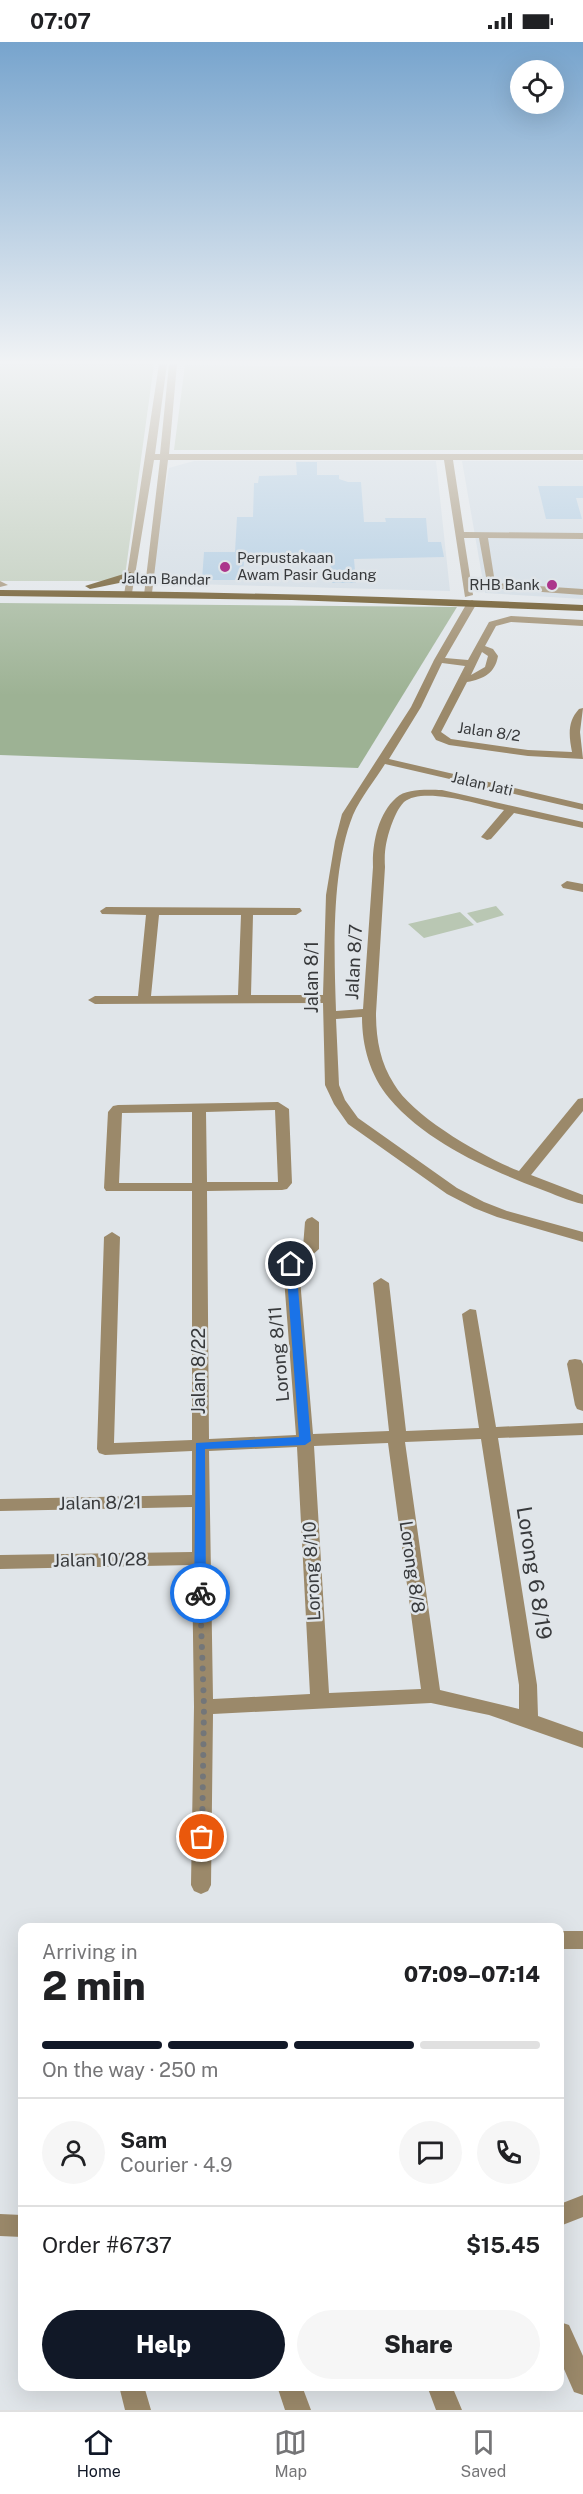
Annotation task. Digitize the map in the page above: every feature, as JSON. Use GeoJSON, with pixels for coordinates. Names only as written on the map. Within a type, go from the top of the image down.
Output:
{"type":"FeatureCollection","features":[{"type":"Feature","properties":{"kind":"main road"},"geometry":{"type":"LineString","coordinates":[[87,586],[121,580],[130,575]]}},
{"type":"Feature","properties":{"kind":"main road","name":"Jalan Bandar"},"geometry":{"type":"LineString","coordinates":[[1,587],[87,586],[128,590]]}},
{"type":"Feature","properties":{"kind":"main road","name":"Jalan Bandar"},"geometry":{"type":"LineString","coordinates":[[1,587],[583,601]]}},
{"type":"Feature","properties":{"kind":"main road","name":"Jalan Bandar"},"geometry":{"type":"LineString","coordinates":[[470,599],[583,608]]}},
{"type":"Feature","properties":{"kind":"street"},"geometry":{"type":"LineString","coordinates":[[128,590],[147,475]]}},
{"type":"Feature","properties":{"kind":"street"},"geometry":{"type":"LineString","coordinates":[[147,590],[162,475]]}},
{"type":"Feature","properties":{"kind":"street"},"geometry":{"type":"LineString","coordinates":[[451,475],[470,599]]}},
{"type":"Feature","properties":{"kind":"street"},"geometry":{"type":"LineString","coordinates":[[460,535],[583,536]]}},
{"type":"Feature","properties":{"kind":"street"},"geometry":{"type":"LineString","coordinates":[[483,535],[491,586],[583,592]]}},
{"type":"Feature","properties":{"kind":"street","name":"Jalan 8/1"},"geometry":{"type":"LineString","coordinates":[[470,599],[416,707],[348,814],[341,834],[331,906],[329,999],[331,1084],[343,1109],[359,1126],[452,1191],[502,1214],[583,1237]]}},
{"type":"Feature","properties":{"kind":"street","name":"Jalan 8/2"},"geometry":{"type":"LineString","coordinates":[[580,756],[503,750],[449,742],[440,738],[436,730],[492,624],[499,620],[583,623]]}},
{"type":"Feature","properties":{"kind":"street"},"geometry":{"type":"LineString","coordinates":[[464,679],[479,677],[488,672],[493,656],[489,651],[480,648]]}},
{"type":"Feature","properties":{"kind":"street"},"geometry":{"type":"LineString","coordinates":[[439,660],[472,664]]}},
{"type":"Feature","properties":{"kind":"street"},"geometry":{"type":"LineString","coordinates":[[580,756],[575,724],[577,716],[583,711]]}},
{"type":"Feature","properties":{"kind":"street","name":"Jalan Jati"},"geometry":{"type":"LineString","coordinates":[[381,760],[583,807]]}},
{"type":"Feature","properties":{"kind":"street","name":"Jalan 8/7"},"geometry":{"type":"LineString","coordinates":[[583,825],[438,793],[419,793],[405,797],[398,802],[389,816],[378,846],[379,867],[369,1013],[369,1032],[374,1058],[387,1085],[395,1096],[433,1130],[476,1156],[521,1178],[583,1200]]}},
{"type":"Feature","properties":{"kind":"street"},"geometry":{"type":"LineString","coordinates":[[487,837],[512,808]]}},
{"type":"Feature","properties":{"kind":"street"},"geometry":{"type":"LineString","coordinates":[[567,885],[583,888]]}},
{"type":"Feature","properties":{"kind":"street"},"geometry":{"type":"LineString","coordinates":[[106,910],[296,911]]}},
{"type":"Feature","properties":{"kind":"street"},"geometry":{"type":"LineString","coordinates":[[144,1000],[153,910]]}},
{"type":"Feature","properties":{"kind":"street"},"geometry":{"type":"LineString","coordinates":[[244,999],[247,911]]}},
{"type":"Feature","properties":{"kind":"street"},"geometry":{"type":"LineString","coordinates":[[95,1000],[329,999]]}},
{"type":"Feature","properties":{"kind":"street"},"geometry":{"type":"LineString","coordinates":[[330,1015],[369,1013]]}},
{"type":"Feature","properties":{"kind":"street"},"geometry":{"type":"LineString","coordinates":[[521,1178],[583,1102]]}},
{"type":"Feature","properties":{"kind":"street"},"geometry":{"type":"LineString","coordinates":[[198,1107],[281,1108],[285,1183],[279,1187],[117,1190],[111,1186],[116,1110],[198,1107]]}},
{"type":"Feature","properties":{"kind":"street","name":"Jalan 8/22"},"geometry":{"type":"LineString","coordinates":[[198,1107],[200,1558],[204,1707],[201,1885]]}},
{"type":"Feature","properties":{"kind":"street","name":"Lorong 8/11"},"geometry":{"type":"LineString","coordinates":[[305,1441],[291,1264],[311,1248],[312,1222]]}},
{"type":"Feature","properties":{"kind":"street"},"geometry":{"type":"LineString","coordinates":[[112,1238],[105,1449],[583,1429]]}},
{"type":"Feature","properties":{"kind":"street"},"geometry":{"type":"LineString","coordinates":[[381,1283],[397,1437]]}},
{"type":"Feature","properties":{"kind":"street","name":"Lorong 6 8/19"},"geometry":{"type":"LineString","coordinates":[[470,1314],[528,1685],[529,1720]]}},
{"type":"Feature","properties":{"kind":"street"},"geometry":{"type":"LineString","coordinates":[[575,1364],[583,1405]]}},
{"type":"Feature","properties":{"kind":"street","name":"Lorong 8/8"},"geometry":{"type":"LineString","coordinates":[[397,1437],[431,1696]]}},
{"type":"Feature","properties":{"kind":"street","name":"Lorong 8/10"},"geometry":{"type":"LineString","coordinates":[[305,1441],[320,1701]]}},
{"type":"Feature","properties":{"kind":"street","name":"Jalan 8/21"},"geometry":{"type":"LineString","coordinates":[[0,1505],[200,1501]]}},
{"type":"Feature","properties":{"kind":"street","name":"Jalan 10/28"},"geometry":{"type":"LineString","coordinates":[[0,1562],[200,1558]]}},
{"type":"Feature","properties":{"kind":"street"},"geometry":{"type":"LineString","coordinates":[[204,1707],[431,1696],[462,1700],[529,1720],[583,1740]]}},
{"type":"Feature","properties":{"kind":"street"},"geometry":{"type":"LineString","coordinates":[[564,1940],[583,1940]]}},
{"type":"Feature","properties":{"kind":"street"},"geometry":{"type":"LineString","coordinates":[[564,2213],[583,2206]]}},
{"type":"Feature","properties":{"kind":"street"},"geometry":{"type":"LineString","coordinates":[[0,2225],[18,2226]]}},
{"type":"Feature","properties":{"kind":"street"},"geometry":{"type":"LineString","coordinates":[[564,2343],[583,2383]]}},
{"type":"Feature","properties":{"kind":"street"},"geometry":{"type":"LineString","coordinates":[[132,2391],[138,2410]]}},
{"type":"Feature","properties":{"kind":"street"},"geometry":{"type":"LineString","coordinates":[[291,2391],[298,2410]]}},
{"type":"Feature","properties":{"kind":"street"},"geometry":{"type":"LineString","coordinates":[[441,2391],[449,2410]]}},
{"type":"Feature","properties":{"kind":"shaded area"},"geometry":{"type":"Polygon","coordinates":[[[168,475],[437,475],[450,591],[154,583],[150,580],[168,475]]]}},
{"type":"Feature","properties":{"kind":"shaded area"},"geometry":{"type":"Polygon","coordinates":[[[464,475],[583,475],[583,599],[485,593],[464,475]]]}},
{"type":"Feature","properties":{"kind":"green space"},"geometry":{"type":"Polygon","coordinates":[[[0,475],[139,475],[125,576],[105,581],[0,581],[0,475]]]}},
{"type":"Feature","properties":{"kind":"green space"},"geometry":{"type":"Polygon","coordinates":[[[0,603],[457,607],[358,768],[0,755],[0,603]]]}},
{"type":"Feature","properties":{"kind":"green space"},"geometry":{"type":"Polygon","coordinates":[[[496,906],[504,915],[477,923],[467,913],[496,906]]]}},
{"type":"Feature","properties":{"kind":"green space"},"geometry":{"type":"Polygon","coordinates":[[[460,912],[474,925],[424,938],[408,924],[460,912]]]}},
{"type":"Feature","properties":{"kind":"building"},"geometry":{"type":"Polygon","coordinates":[[[339,475],[339,479],[348,482],[361,482],[364,522],[386,522],[385,518],[426,518],[428,542],[441,542],[444,557],[354,559],[356,583],[332,583],[330,558],[244,558],[243,580],[202,580],[204,552],[235,552],[237,517],[253,517],[254,483],[258,483],[259,476],[339,475]]]}},
{"type":"Feature","properties":{"kind":"building"},"geometry":{"type":"Polygon","coordinates":[[[538,486],[583,486],[583,498],[576,498],[582,519],[546,519],[538,486]]]}},
{"type":"Feature","properties":{"kind":"way so far"},"geometry":{"type":"LineString","coordinates":[[200,1593],[204,1707],[202,1837]]}},
{"type":"Feature","properties":{"kind":"place","name":"Perpustakaan Awam Pasir Gudang"},"geometry":{"type":"Point","coordinates":[225,567]}},
{"type":"Feature","properties":{"kind":"place","name":"RHB Bank"},"geometry":{"type":"Point","coordinates":[552,585]}},
{"type":"Feature","properties":{"kind":"route"},"geometry":{"type":"LineString","coordinates":[[200,1593],[200,1445],[305,1441],[291,1264]]}}]}
